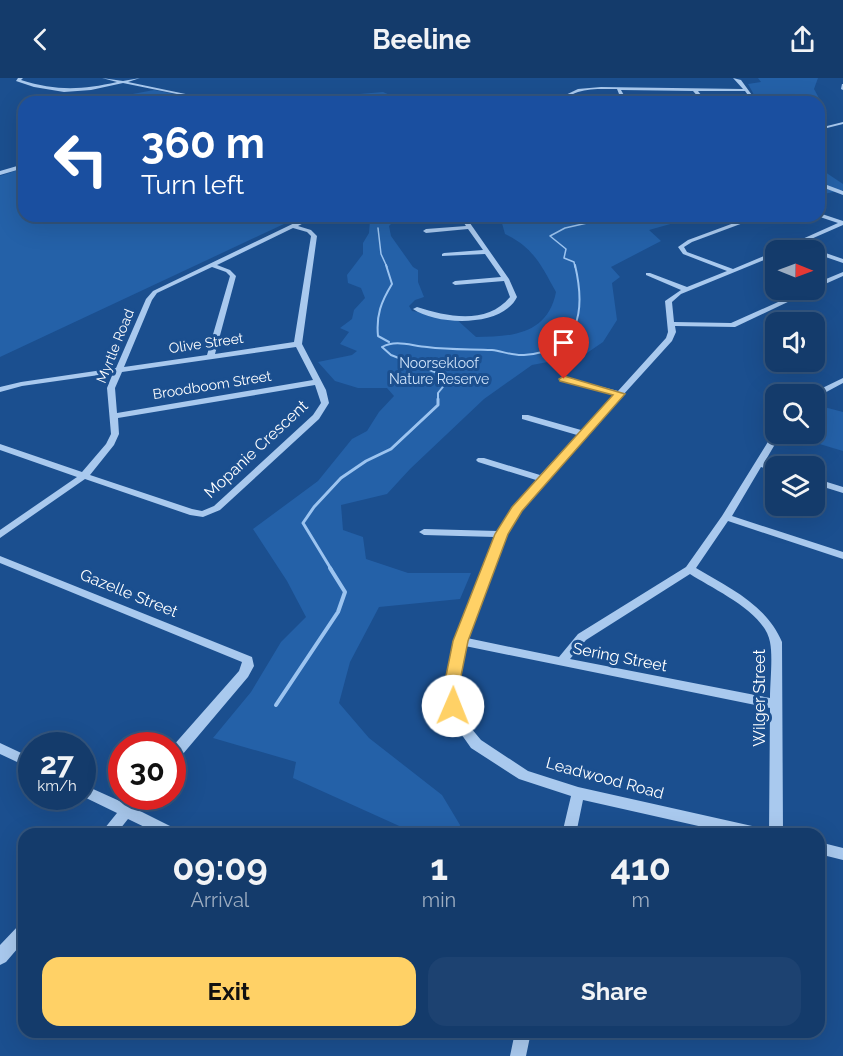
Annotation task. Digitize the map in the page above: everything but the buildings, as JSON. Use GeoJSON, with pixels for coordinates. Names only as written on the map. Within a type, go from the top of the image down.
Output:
{"type":"FeatureCollection","features":[{"type":"Feature","properties":{"kind":"street"},"geometry":{"type":"LineString","coordinates":[[21,78],[17,80],[61,92],[91,90],[138,78]]}},
{"type":"Feature","properties":{"kind":"street"},"geometry":{"type":"LineString","coordinates":[[104,78],[194,96]]}},
{"type":"Feature","properties":{"kind":"street"},"geometry":{"type":"LineString","coordinates":[[630,78],[633,88]]}},
{"type":"Feature","properties":{"kind":"street"},"geometry":{"type":"LineString","coordinates":[[673,78],[678,88]]}},
{"type":"Feature","properties":{"kind":"street"},"geometry":{"type":"LineString","coordinates":[[735,78],[750,96]]}},
{"type":"Feature","properties":{"kind":"street"},"geometry":{"type":"LineString","coordinates":[[618,87],[622,96]]}},
{"type":"Feature","properties":{"kind":"street"},"geometry":{"type":"LineString","coordinates":[[566,96],[579,90],[618,87],[746,90]]}},
{"type":"Feature","properties":{"kind":"street"},"geometry":{"type":"LineString","coordinates":[[694,89],[700,96]]}},
{"type":"Feature","properties":{"kind":"street"},"geometry":{"type":"LineString","coordinates":[[825,128],[843,123]]}},
{"type":"Feature","properties":{"kind":"street"},"geometry":{"type":"LineString","coordinates":[[0,173],[18,168]]}},
{"type":"Feature","properties":{"kind":"street"},"geometry":{"type":"LineString","coordinates":[[825,186],[843,193]]}},
{"type":"Feature","properties":{"kind":"street"},"geometry":{"type":"LineString","coordinates":[[825,217],[843,223]]}},
{"type":"Feature","properties":{"kind":"street","name":"Myrtle Road"},"geometry":{"type":"LineString","coordinates":[[0,535],[84,476],[110,445],[115,434],[111,388],[152,295],[301,222]]}},
{"type":"Feature","properties":{"kind":"street"},"geometry":{"type":"LineString","coordinates":[[417,309],[425,313],[449,317],[486,317],[497,314],[509,306],[514,297],[506,279],[466,222]]}},
{"type":"Feature","properties":{"kind":"street"},"geometry":{"type":"LineString","coordinates":[[733,271],[685,253],[681,247],[690,241],[742,222]]}},
{"type":"Feature","properties":{"kind":"street"},"geometry":{"type":"LineString","coordinates":[[807,240],[843,223]]}},
{"type":"Feature","properties":{"kind":"street"},"geometry":{"type":"LineString","coordinates":[[293,226],[309,231],[315,238],[298,344]]}},
{"type":"Feature","properties":{"kind":"street"},"geometry":{"type":"LineString","coordinates":[[426,231],[469,227]]}},
{"type":"Feature","properties":{"kind":"street"},"geometry":{"type":"LineString","coordinates":[[444,255],[486,252]]}},
{"type":"Feature","properties":{"kind":"street"},"geometry":{"type":"LineString","coordinates":[[825,255],[843,261]]}},
{"type":"Feature","properties":{"kind":"street","name":"Leadwood Road"},"geometry":{"type":"LineString","coordinates":[[734,828],[578,793],[524,775],[499,761],[476,744],[461,725],[453,706],[451,686],[460,641],[501,534],[516,509],[669,339],[672,332],[668,301],[687,290],[765,258]]}},
{"type":"Feature","properties":{"kind":"street"},"geometry":{"type":"LineString","coordinates":[[211,356],[233,276],[228,271],[212,265]]}},
{"type":"Feature","properties":{"kind":"street"},"geometry":{"type":"LineString","coordinates":[[648,274],[687,290]]}},
{"type":"Feature","properties":{"kind":"street"},"geometry":{"type":"LineString","coordinates":[[825,282],[843,274]]}},
{"type":"Feature","properties":{"kind":"street"},"geometry":{"type":"LineString","coordinates":[[455,283],[506,279]]}},
{"type":"Feature","properties":{"kind":"street"},"geometry":{"type":"LineString","coordinates":[[671,324],[732,325],[788,300]]}},
{"type":"Feature","properties":{"kind":"street","name":"Olive Street"},"geometry":{"type":"LineString","coordinates":[[0,390],[298,344]]}},
{"type":"Feature","properties":{"kind":"street","name":"Mopanie Crescent"},"geometry":{"type":"LineString","coordinates":[[84,476],[190,512],[203,514],[212,511],[316,417],[325,404],[325,397],[298,344]]}},
{"type":"Feature","properties":{"kind":"street"},"geometry":{"type":"LineString","coordinates":[[564,379],[620,394]]}},
{"type":"Feature","properties":{"kind":"street"},"geometry":{"type":"LineString","coordinates":[[825,390],[842,381]]}},
{"type":"Feature","properties":{"kind":"street","name":"Broodboom Street"},"geometry":{"type":"LineString","coordinates":[[113,416],[316,382]]}},
{"type":"Feature","properties":{"kind":"street"},"geometry":{"type":"LineString","coordinates":[[525,417],[584,434]]}},
{"type":"Feature","properties":{"kind":"street"},"geometry":{"type":"LineString","coordinates":[[562,662],[568,651],[582,637],[690,570],[771,444]]}},
{"type":"Feature","properties":{"kind":"street"},"geometry":{"type":"LineString","coordinates":[[0,447],[84,476]]}},
{"type":"Feature","properties":{"kind":"street"},"geometry":{"type":"LineString","coordinates":[[481,460],[542,479]]}},
{"type":"Feature","properties":{"kind":"street"},"geometry":{"type":"LineString","coordinates":[[759,464],[765,466]]}},
{"type":"Feature","properties":{"kind":"street"},"geometry":{"type":"LineString","coordinates":[[825,484],[843,490]]}},
{"type":"Feature","properties":{"kind":"street"},"geometry":{"type":"LineString","coordinates":[[726,517],[843,556]]}},
{"type":"Feature","properties":{"kind":"street"},"geometry":{"type":"LineString","coordinates":[[424,532],[501,534]]}},
{"type":"Feature","properties":{"kind":"street","name":"Gazelle Street"},"geometry":{"type":"LineString","coordinates":[[0,559],[245,657],[249,662],[244,674],[186,742]]}},
{"type":"Feature","properties":{"kind":"street","name":"Wilger Street"},"geometry":{"type":"LineString","coordinates":[[690,570],[757,612],[773,631],[776,642],[774,704],[776,828]]}},
{"type":"Feature","properties":{"kind":"street","name":"Sering Street"},"geometry":{"type":"LineString","coordinates":[[460,641],[774,704]]}},
{"type":"Feature","properties":{"kind":"street"},"geometry":{"type":"LineString","coordinates":[[0,748],[18,757]]}},
{"type":"Feature","properties":{"kind":"street"},"geometry":{"type":"LineString","coordinates":[[570,828],[578,793]]}},
{"type":"Feature","properties":{"kind":"street"},"geometry":{"type":"LineString","coordinates":[[96,796],[161,828]]}},
{"type":"Feature","properties":{"kind":"street"},"geometry":{"type":"LineString","coordinates":[[112,828],[127,811]]}},
{"type":"Feature","properties":{"kind":"street"},"geometry":{"type":"LineString","coordinates":[[825,850],[843,854]]}},
{"type":"Feature","properties":{"kind":"street"},"geometry":{"type":"LineString","coordinates":[[0,957],[18,937]]}},
{"type":"Feature","properties":{"kind":"street"},"geometry":{"type":"LineString","coordinates":[[518,1056],[522,1038]]}},
{"type":"Feature","properties":{"kind":"green space"},"geometry":{"type":"Polygon","coordinates":[[[758,78],[818,78],[814,89],[818,96],[755,96],[748,84],[761,82],[758,78]]]}},
{"type":"Feature","properties":{"kind":"green space"},"geometry":{"type":"Polygon","coordinates":[[[154,90],[184,96],[122,96],[154,90]]]}},
{"type":"Feature","properties":{"kind":"green space"},"geometry":{"type":"Polygon","coordinates":[[[383,92],[392,96],[337,96],[383,92]]]}},
{"type":"Feature","properties":{"kind":"green space"},"geometry":{"type":"Polygon","coordinates":[[[18,170],[18,222],[288,222],[0,357],[0,176],[18,170]]]}},
{"type":"Feature","properties":{"kind":"green space"},"geometry":{"type":"Polygon","coordinates":[[[825,172],[843,184],[843,190],[825,194],[825,172]]]}},
{"type":"Feature","properties":{"kind":"green space","name":"Noorsekloof Nature Reserve"},"geometry":{"type":"Polygon","coordinates":[[[370,222],[393,222],[389,226],[391,236],[413,267],[418,270],[418,282],[424,297],[415,300],[409,306],[412,311],[455,318],[476,337],[515,334],[537,325],[552,306],[556,292],[530,251],[505,234],[502,222],[678,222],[649,230],[661,241],[611,267],[620,277],[612,283],[617,320],[603,342],[584,355],[532,365],[484,399],[387,494],[341,505],[343,530],[363,537],[366,559],[408,573],[471,573],[460,599],[379,607],[350,662],[339,703],[369,738],[442,795],[460,825],[459,828],[404,828],[293,778],[296,762],[213,738],[251,692],[281,642],[306,617],[287,581],[253,529],[318,481],[352,439],[367,431],[379,412],[394,396],[387,388],[358,388],[335,381],[318,362],[352,355],[357,351],[340,344],[349,332],[340,328],[352,319],[354,310],[365,298],[361,288],[348,283],[347,275],[363,254],[363,243],[369,233],[370,222]]]}},
{"type":"Feature","properties":{"kind":"green space"},"geometry":{"type":"Polygon","coordinates":[[[825,407],[843,412],[843,451],[819,444],[825,444],[825,407]]]}},
{"type":"Feature","properties":{"kind":"waterway"},"geometry":{"type":"LineString","coordinates":[[575,267],[574,262],[564,258],[566,249],[550,236],[565,228],[592,222]]}},
{"type":"Feature","properties":{"kind":"waterway"},"geometry":{"type":"LineString","coordinates":[[378,228],[381,254],[387,267]]}},
{"type":"Feature","properties":{"kind":"waterway"},"geometry":{"type":"LineString","coordinates":[[386,265],[392,284],[380,309],[378,336],[389,342]]}},
{"type":"Feature","properties":{"kind":"waterway"},"geometry":{"type":"LineString","coordinates":[[331,569],[303,523],[314,507],[341,478],[366,461],[391,449],[438,405],[438,393],[450,378],[391,355],[382,347],[398,343],[443,349],[492,350],[520,355],[543,352],[557,346],[568,337],[575,326],[580,298],[575,265]]}},
{"type":"Feature","properties":{"kind":"waterway"},"geometry":{"type":"LineString","coordinates":[[276,705],[338,612],[345,592],[330,568]]}},
{"type":"Feature","properties":{"kind":"route"},"geometry":{"type":"LineString","coordinates":[[453,706],[451,686],[460,641],[487,576],[501,534],[516,509],[620,394],[564,379]]}}]}
